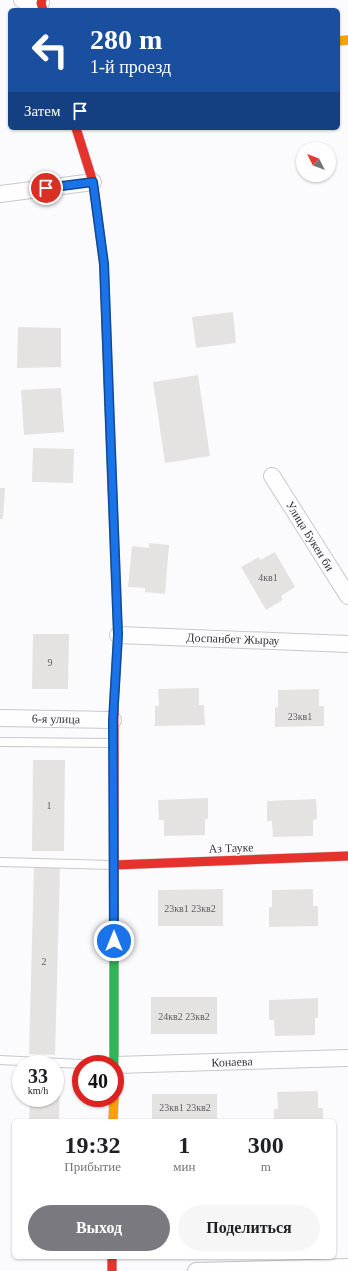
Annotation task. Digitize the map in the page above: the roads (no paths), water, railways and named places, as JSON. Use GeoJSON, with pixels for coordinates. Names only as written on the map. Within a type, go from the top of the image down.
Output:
{"type":"FeatureCollection","features":[{"type":"Feature","properties":{"kind":"street"},"geometry":{"type":"LineString","coordinates":[[22,0],[42,4]]}},
{"type":"Feature","properties":{"kind":"street"},"geometry":{"type":"LineString","coordinates":[[77,130],[93,182],[104,264],[118,635],[113,720],[114,1055]]}},
{"type":"Feature","properties":{"kind":"street"},"geometry":{"type":"LineString","coordinates":[[0,194],[93,182]]}},
{"type":"Feature","properties":{"kind":"street","name":"Улица Букен би"},"geometry":{"type":"LineString","coordinates":[[272,476],[348,596]]}},
{"type":"Feature","properties":{"kind":"street","name":"Доспанбет Жырау"},"geometry":{"type":"LineString","coordinates":[[118,635],[348,644]]}},
{"type":"Feature","properties":{"kind":"street","name":"6-я улица"},"geometry":{"type":"LineString","coordinates":[[0,718],[113,720]]}},
{"type":"Feature","properties":{"kind":"street","name":"Аз Тауке"},"geometry":{"type":"LineString","coordinates":[[114,865],[348,856]]}},
{"type":"Feature","properties":{"kind":"street","name":"Конаева"},"geometry":{"type":"LineString","coordinates":[[124,1065],[348,1058]]}},
{"type":"Feature","properties":{"kind":"street"},"geometry":{"type":"LineString","coordinates":[[113,1119],[114,1107]]}},
{"type":"Feature","properties":{"kind":"street"},"geometry":{"type":"LineString","coordinates":[[112,1259],[112,1271]]}},
{"type":"Feature","properties":{"kind":"street"},"geometry":{"type":"LineString","coordinates":[[196,1271],[348,1267]]}},
{"type":"Feature","properties":{"kind":"lane"},"geometry":{"type":"LineString","coordinates":[[0,742],[113,743]]}},
{"type":"Feature","properties":{"kind":"lane"},"geometry":{"type":"LineString","coordinates":[[0,862],[114,865]]}},
{"type":"Feature","properties":{"kind":"lane"},"geometry":{"type":"LineString","coordinates":[[0,1060],[72,1064]]}}]}
